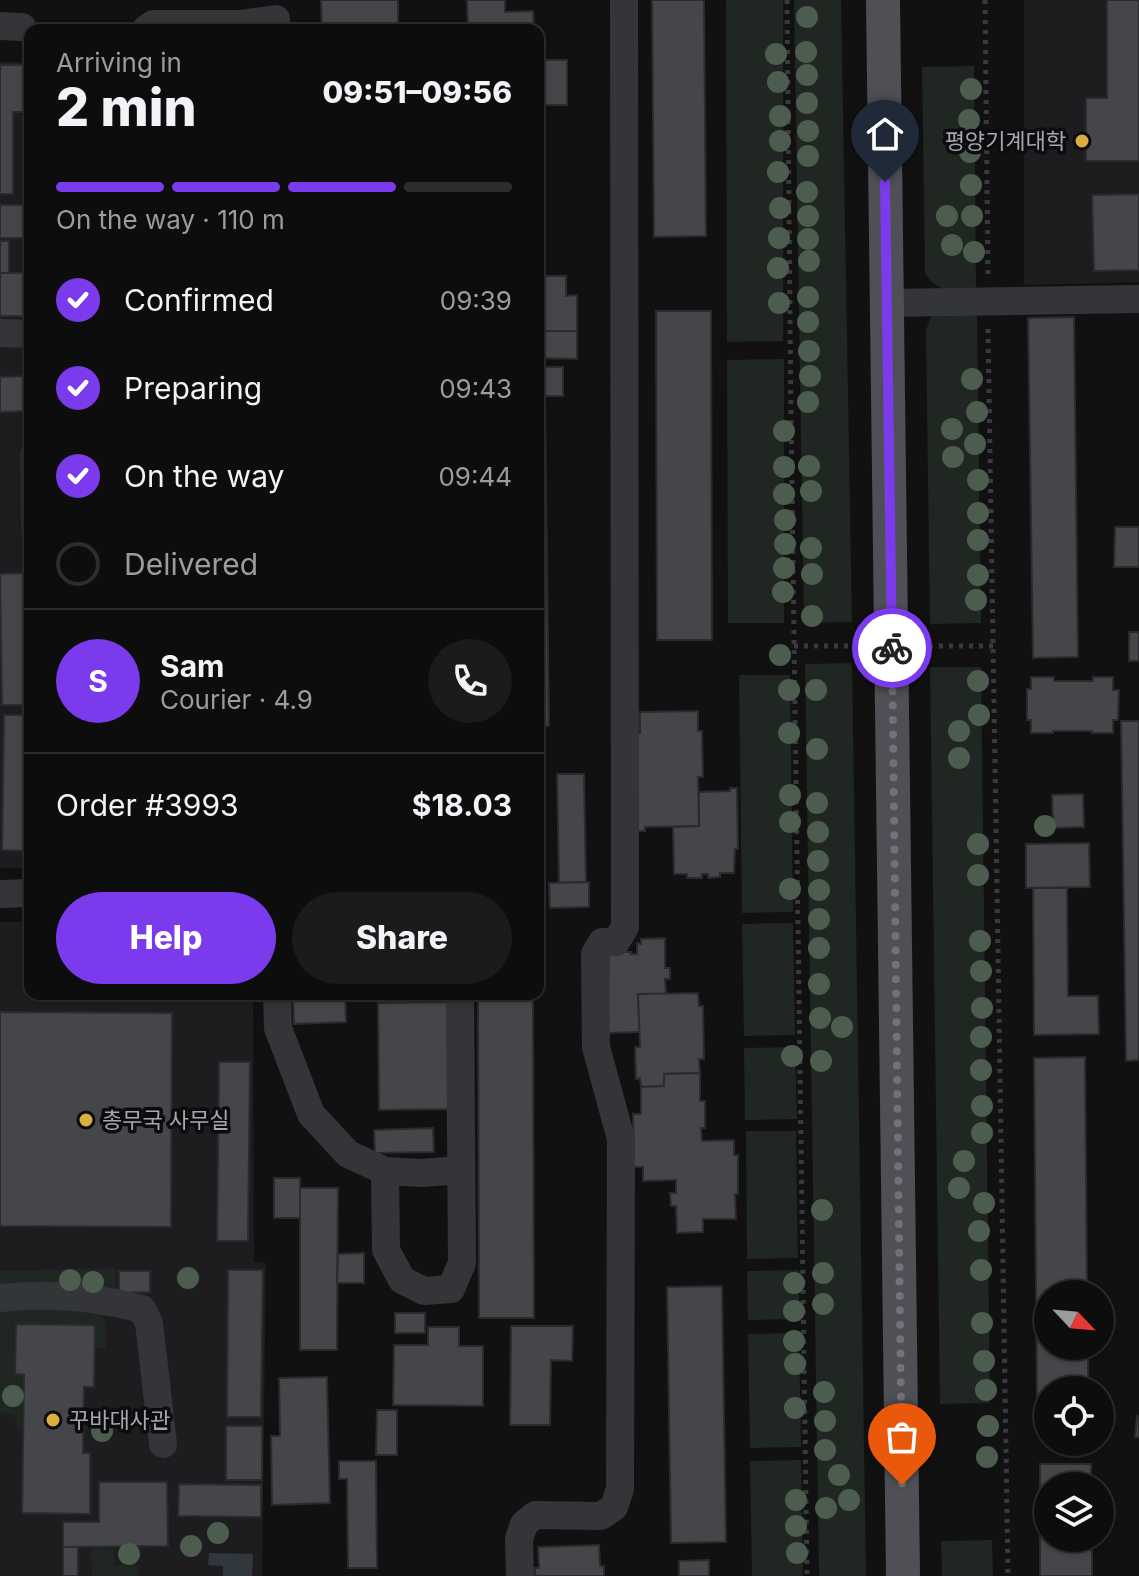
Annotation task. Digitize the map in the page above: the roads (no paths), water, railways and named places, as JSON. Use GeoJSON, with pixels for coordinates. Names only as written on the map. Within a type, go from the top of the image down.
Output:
{"type":"FeatureCollection","features":[{"type":"Feature","properties":{"kind":"main road"},"geometry":{"type":"LineString","coordinates":[[883,0],[903,1576]]}},
{"type":"Feature","properties":{"kind":"street"},"geometry":{"type":"LineString","coordinates":[[520,1576],[519,1539],[524,1524],[535,1515],[601,1516],[614,1507],[620,1489],[621,1139],[596,1047],[595,954],[602,942],[616,942],[625,927],[624,0]]}},
{"type":"Feature","properties":{"kind":"street"},"geometry":{"type":"LineString","coordinates":[[153,24],[240,24],[275,16]]}},
{"type":"Feature","properties":{"kind":"street"},"geometry":{"type":"LineString","coordinates":[[887,303],[1139,299]]}},
{"type":"Feature","properties":{"kind":"street"},"geometry":{"type":"LineString","coordinates":[[0,333],[24,334]]}},
{"type":"Feature","properties":{"kind":"street"},"geometry":{"type":"LineString","coordinates":[[0,894],[24,893]]}},
{"type":"Feature","properties":{"kind":"street"},"geometry":{"type":"LineString","coordinates":[[277,1000],[278,1028],[311,1114],[348,1154],[385,1171],[422,1173],[460,1170]]}},
{"type":"Feature","properties":{"kind":"street"},"geometry":{"type":"LineString","coordinates":[[385,1171],[386,1250],[402,1280],[424,1291],[451,1289],[462,1263],[460,1000]]}},
{"type":"Feature","properties":{"kind":"street"},"geometry":{"type":"LineString","coordinates":[[0,1298],[75,1297],[142,1309],[149,1323],[163,1444]]}},
{"type":"Feature","properties":{"kind":"place","name":"평양기계대학"},"geometry":{"type":"Point","coordinates":[1082,141]}},
{"type":"Feature","properties":{"kind":"place","name":"총무국 사무실"},"geometry":{"type":"Point","coordinates":[86,1120]}},
{"type":"Feature","properties":{"kind":"place","name":"꾸바대사관"},"geometry":{"type":"Point","coordinates":[53,1420]}}]}
